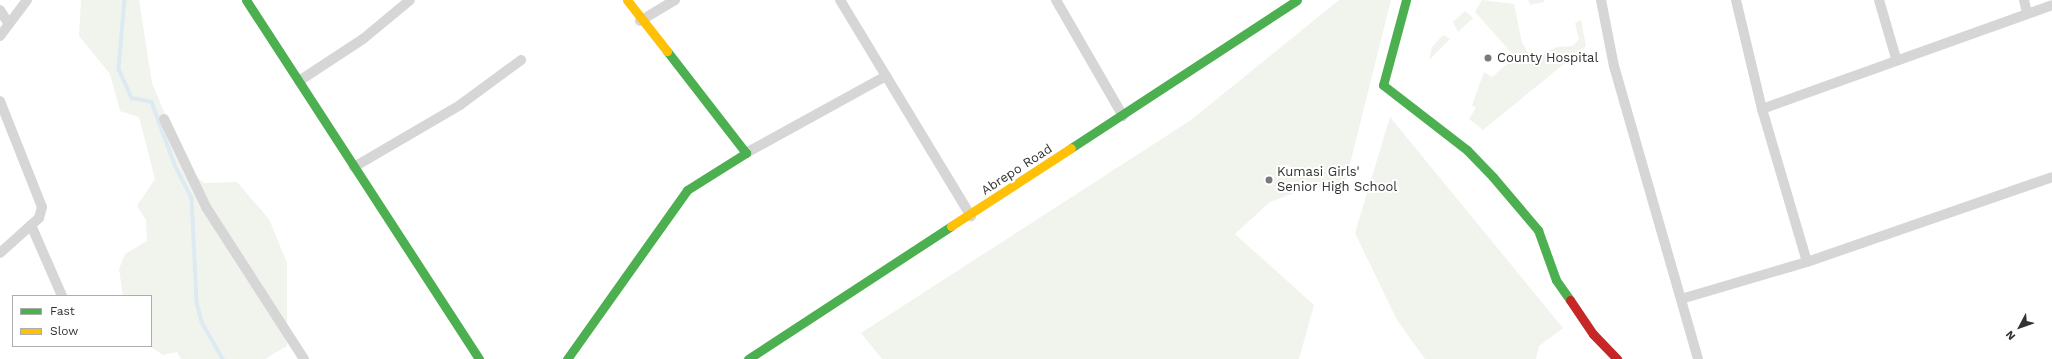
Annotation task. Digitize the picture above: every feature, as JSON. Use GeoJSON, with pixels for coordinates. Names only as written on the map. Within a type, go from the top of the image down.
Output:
{"type":"FeatureCollection","features":[{"type":"Feature","properties":{"kind":"street"},"geometry":{"type":"LineString","coordinates":[[0,36],[27,0]]}},
{"type":"Feature","properties":{"kind":"street"},"geometry":{"type":"LineString","coordinates":[[246,0],[479,359]]}},
{"type":"Feature","properties":{"kind":"street"},"geometry":{"type":"LineString","coordinates":[[299,81],[364,39],[410,0]]}},
{"type":"Feature","properties":{"kind":"street"},"geometry":{"type":"LineString","coordinates":[[627,0],[640,21],[746,153]]}},
{"type":"Feature","properties":{"kind":"street"},"geometry":{"type":"LineString","coordinates":[[640,21],[675,0]]}},
{"type":"Feature","properties":{"kind":"street"},"geometry":{"type":"LineString","coordinates":[[840,0],[971,216]]}},
{"type":"Feature","properties":{"kind":"street"},"geometry":{"type":"LineString","coordinates":[[1056,0],[1123,116]]}},
{"type":"Feature","properties":{"kind":"street","name":"Abrepo Road"},"geometry":{"type":"LineString","coordinates":[[748,359],[971,216],[1297,0]]}},
{"type":"Feature","properties":{"kind":"street"},"geometry":{"type":"LineString","coordinates":[[1406,0],[1383,85],[1467,150],[1493,177],[1538,230],[1556,280],[1593,334],[1617,359]]}},
{"type":"Feature","properties":{"kind":"street"},"geometry":{"type":"LineString","coordinates":[[1601,0],[1614,66],[1698,359]]}},
{"type":"Feature","properties":{"kind":"street"},"geometry":{"type":"LineString","coordinates":[[1736,0],[1762,109],[1807,262]]}},
{"type":"Feature","properties":{"kind":"street"},"geometry":{"type":"LineString","coordinates":[[1879,0],[1896,58]]}},
{"type":"Feature","properties":{"kind":"street"},"geometry":{"type":"LineString","coordinates":[[2024,0],[2027,13]]}},
{"type":"Feature","properties":{"kind":"street"},"geometry":{"type":"LineString","coordinates":[[1762,109],[1896,58],[2052,5]]}},
{"type":"Feature","properties":{"kind":"street"},"geometry":{"type":"LineString","coordinates":[[0,10],[8,24]]}},
{"type":"Feature","properties":{"kind":"street"},"geometry":{"type":"LineString","coordinates":[[354,167],[460,105],[521,60]]}},
{"type":"Feature","properties":{"kind":"street"},"geometry":{"type":"LineString","coordinates":[[567,359],[687,190],[746,153],[886,76]]}},
{"type":"Feature","properties":{"kind":"street"},"geometry":{"type":"LineString","coordinates":[[0,101],[42,208],[31,225],[0,253]]}},
{"type":"Feature","properties":{"kind":"street"},"geometry":{"type":"LineString","coordinates":[[164,119],[206,206],[304,359]]}},
{"type":"Feature","properties":{"kind":"street"},"geometry":{"type":"LineString","coordinates":[[1681,299],[1807,262],[2052,177]]}},
{"type":"Feature","properties":{"kind":"street"},"geometry":{"type":"LineString","coordinates":[[31,225],[62,295]]}},
{"type":"Feature","properties":{"kind":"shaded area"},"geometry":{"type":"Polygon","coordinates":[[[81,0],[139,0],[152,83],[190,173],[205,183],[237,182],[269,219],[287,263],[287,346],[265,359],[181,359],[177,352],[163,355],[151,347],[152,347],[152,295],[123,295],[119,269],[125,254],[147,241],[146,220],[137,206],[155,179],[139,117],[120,111],[110,74],[79,36],[81,0]]]}},
{"type":"Feature","properties":{"kind":"shaded area","name":"Kumasi Girls' Senior High School"},"geometry":{"type":"Polygon","coordinates":[[[1339,0],[1391,0],[1343,192],[1309,187],[1270,202],[1235,234],[1314,305],[1299,359],[882,359],[861,333],[1191,120],[1339,0]]]}},
{"type":"Feature","properties":{"kind":"shaded area"},"geometry":{"type":"Polygon","coordinates":[[[1482,0],[1514,4],[1522,43],[1532,58],[1557,47],[1573,46],[1579,39],[1575,23],[1581,20],[1586,46],[1483,130],[1469,119],[1476,108],[1472,105],[1484,72],[1492,77],[1515,57],[1475,12],[1482,0]]]}},
{"type":"Feature","properties":{"kind":"shaded area"},"geometry":{"type":"Polygon","coordinates":[[[1528,0],[1544,0],[1544,2],[1530,5],[1528,0]]]}},
{"type":"Feature","properties":{"kind":"shaded area"},"geometry":{"type":"Polygon","coordinates":[[[1465,11],[1473,18],[1458,32],[1453,22],[1465,11]]]}},
{"type":"Feature","properties":{"kind":"shaded area"},"geometry":{"type":"Polygon","coordinates":[[[1443,35],[1450,39],[1429,60],[1432,47],[1443,35]]]}},
{"type":"Feature","properties":{"kind":"shaded area"},"geometry":{"type":"Polygon","coordinates":[[[1390,117],[1563,328],[1539,346],[1536,359],[1425,359],[1397,320],[1355,233],[1390,117]]]}},
{"type":"Feature","properties":{"kind":"waterway"},"geometry":{"type":"LineString","coordinates":[[125,0],[119,69],[132,98],[152,102],[175,165],[192,198],[197,302],[202,322],[223,359]]}},
{"type":"Feature","properties":{"kind":"traffic: fast"},"geometry":{"type":"LineString","coordinates":[[246,0],[479,359]]}},
{"type":"Feature","properties":{"kind":"traffic: fast"},"geometry":{"type":"LineString","coordinates":[[1071,148],[1297,0]]}},
{"type":"Feature","properties":{"kind":"traffic: fast"},"geometry":{"type":"LineString","coordinates":[[1406,0],[1383,85],[1467,150],[1493,177],[1538,230],[1556,280],[1570,300]]}},
{"type":"Feature","properties":{"kind":"traffic: fast"},"geometry":{"type":"LineString","coordinates":[[567,359],[687,190],[746,153],[667,51]]}},
{"type":"Feature","properties":{"kind":"traffic: fast"},"geometry":{"type":"LineString","coordinates":[[748,359],[951,226]]}},
{"type":"Feature","properties":{"kind":"traffic: slow"},"geometry":{"type":"LineString","coordinates":[[627,0],[667,51]]}},
{"type":"Feature","properties":{"kind":"traffic: slow"},"geometry":{"type":"LineString","coordinates":[[951,226],[1071,148]]}},
{"type":"Feature","properties":{"kind":"traffic: jam"},"geometry":{"type":"LineString","coordinates":[[1570,300],[1593,334],[1617,359]]}},
{"type":"Feature","properties":{"kind":"place","name":"County Hospital"},"geometry":{"type":"Point","coordinates":[1488,58]}},
{"type":"Feature","properties":{"kind":"place","name":"Kumasi Girls' Senior High School"},"geometry":{"type":"Point","coordinates":[1269,180]}}]}
